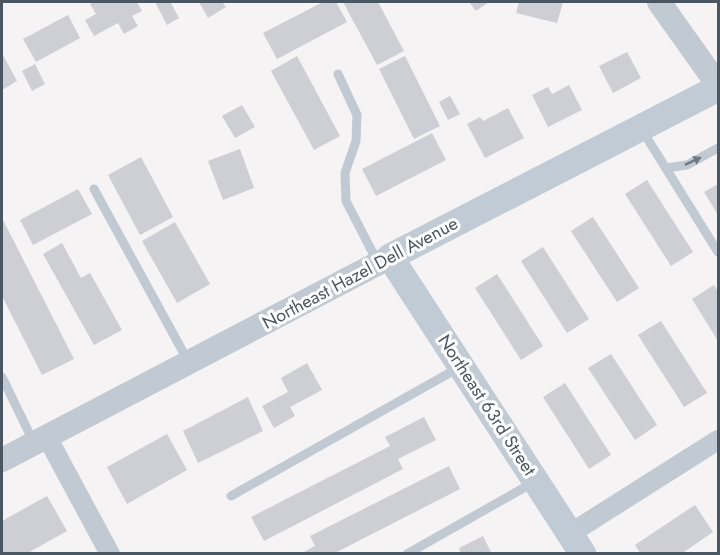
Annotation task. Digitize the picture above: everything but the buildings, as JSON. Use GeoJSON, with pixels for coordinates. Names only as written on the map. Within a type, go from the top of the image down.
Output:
{"type":"FeatureCollection","features":[{"type":"Feature","properties":{"kind":"main road","name":"Northeast Hazel Dell Avenue"},"geometry":{"type":"LineString","coordinates":[[384,260],[718,87]]}},
{"type":"Feature","properties":{"kind":"main road","name":"Northeast 63rd Street"},"geometry":{"type":"LineString","coordinates":[[384,260],[462,366],[577,543]]}},
{"type":"Feature","properties":{"kind":"street"},"geometry":{"type":"LineString","coordinates":[[659,2],[718,87]]}},
{"type":"Feature","properties":{"kind":"street","name":"Northeast Hazel Dell Avenue"},"geometry":{"type":"LineString","coordinates":[[2,460],[384,260]]}},
{"type":"Feature","properties":{"kind":"street"},"geometry":{"type":"LineString","coordinates":[[40,440],[110,554]]}},
{"type":"Feature","properties":{"kind":"street"},"geometry":{"type":"LineString","coordinates":[[577,543],[718,440]]}},
{"type":"Feature","properties":{"kind":"lane"},"geometry":{"type":"LineString","coordinates":[[339,74],[357,115],[356,141],[345,173],[346,201],[384,260]]}},
{"type":"Feature","properties":{"kind":"lane"},"geometry":{"type":"LineString","coordinates":[[640,128],[718,252]]}},
{"type":"Feature","properties":{"kind":"lane"},"geometry":{"type":"LineString","coordinates":[[666,168],[687,165],[718,148]]}},
{"type":"Feature","properties":{"kind":"lane"},"geometry":{"type":"LineString","coordinates":[[94,189],[189,362]]}},
{"type":"Feature","properties":{"kind":"lane"},"geometry":{"type":"LineString","coordinates":[[231,496],[462,366]]}},
{"type":"Feature","properties":{"kind":"lane"},"geometry":{"type":"LineString","coordinates":[[2,376],[40,440]]}},
{"type":"Feature","properties":{"kind":"lane"},"geometry":{"type":"LineString","coordinates":[[407,554],[536,480]]}}]}
